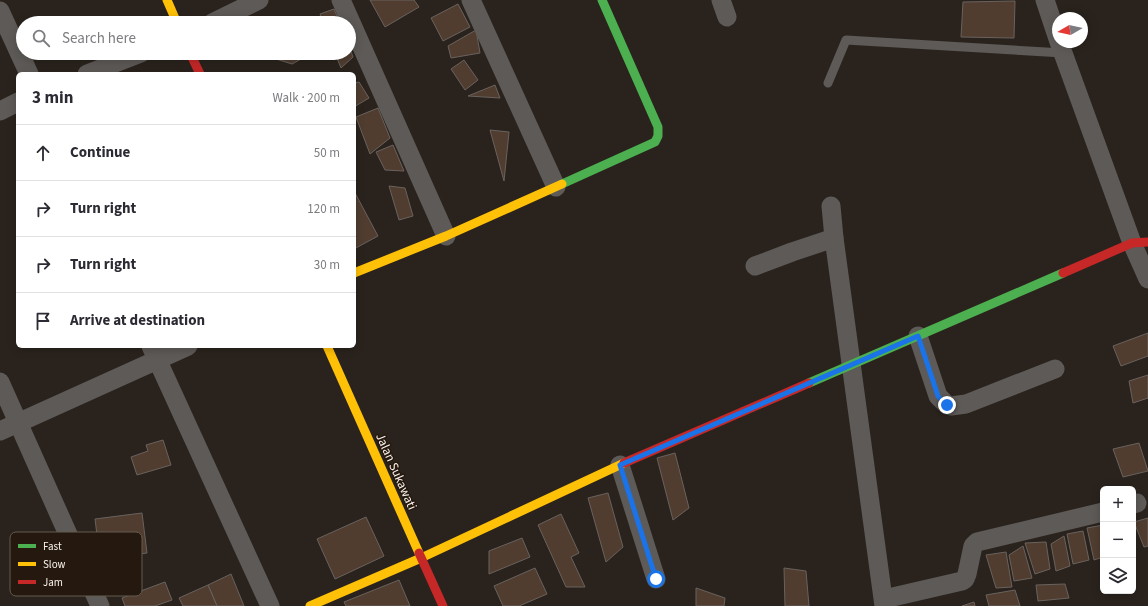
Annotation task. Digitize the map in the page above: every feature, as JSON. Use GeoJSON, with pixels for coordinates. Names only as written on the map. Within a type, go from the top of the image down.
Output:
{"type":"FeatureCollection","features":[{"type":"Feature","properties":{"kind":"street"},"geometry":{"type":"LineString","coordinates":[[167,0],[174,16]]}},
{"type":"Feature","properties":{"kind":"street"},"geometry":{"type":"LineString","coordinates":[[226,16],[258,0]]}},
{"type":"Feature","properties":{"kind":"street"},"geometry":{"type":"LineString","coordinates":[[341,0],[348,16]]}},
{"type":"Feature","properties":{"kind":"street"},"geometry":{"type":"LineString","coordinates":[[471,0],[556,187]]}},
{"type":"Feature","properties":{"kind":"street"},"geometry":{"type":"LineString","coordinates":[[356,272],[446,236],[655,142],[658,136],[658,127],[602,0]]}},
{"type":"Feature","properties":{"kind":"street"},"geometry":{"type":"LineString","coordinates":[[1045,0],[1052,21]]}},
{"type":"Feature","properties":{"kind":"street"},"geometry":{"type":"LineString","coordinates":[[0,11],[16,46]]}},
{"type":"Feature","properties":{"kind":"street"},"geometry":{"type":"LineString","coordinates":[[356,34],[446,236]]}},
{"type":"Feature","properties":{"kind":"street"},"geometry":{"type":"LineString","coordinates":[[1061,48],[1140,243],[1148,279]]}},
{"type":"Feature","properties":{"kind":"street"},"geometry":{"type":"LineString","coordinates":[[23,60],[28,72]]}},
{"type":"Feature","properties":{"kind":"street"},"geometry":{"type":"LineString","coordinates":[[92,72],[124,60]]}},
{"type":"Feature","properties":{"kind":"street"},"geometry":{"type":"LineString","coordinates":[[193,60],[199,72]]}},
{"type":"Feature","properties":{"kind":"street"},"geometry":{"type":"LineString","coordinates":[[0,111],[16,103]]}},
{"type":"Feature","properties":{"kind":"street"},"geometry":{"type":"LineString","coordinates":[[831,206],[834,238],[884,602],[962,581],[967,574],[973,546],[977,542],[1100,513]]}},
{"type":"Feature","properties":{"kind":"street"},"geometry":{"type":"LineString","coordinates":[[755,266],[834,238]]}},
{"type":"Feature","properties":{"kind":"street"},"geometry":{"type":"LineString","coordinates":[[310,606],[420,558],[620,465],[851,364],[1140,243]]}},
{"type":"Feature","properties":{"kind":"street"},"geometry":{"type":"LineString","coordinates":[[918,336],[938,396],[943,402],[951,406],[966,404],[1055,369]]}},
{"type":"Feature","properties":{"kind":"street"},"geometry":{"type":"LineString","coordinates":[[0,431],[19,423],[154,353],[178,348]]}},
{"type":"Feature","properties":{"kind":"street","name":"Jalan Sukawati"},"geometry":{"type":"LineString","coordinates":[[328,348],[420,558],[443,606]]}},
{"type":"Feature","properties":{"kind":"street"},"geometry":{"type":"LineString","coordinates":[[154,353],[270,606]]}},
{"type":"Feature","properties":{"kind":"street"},"geometry":{"type":"LineString","coordinates":[[0,382],[67,532]]}},
{"type":"Feature","properties":{"kind":"street"},"geometry":{"type":"LineString","coordinates":[[620,465],[656,579]]}},
{"type":"Feature","properties":{"kind":"street"},"geometry":{"type":"LineString","coordinates":[[96,596],[100,606]]}},
{"type":"Feature","properties":{"kind":"lane"},"geometry":{"type":"LineString","coordinates":[[828,83],[846,40],[1052,45]]}},
{"type":"Feature","properties":{"kind":"building"},"geometry":{"type":"Polygon","coordinates":[[[370,0],[414,0],[419,7],[385,27],[370,0]]]}},
{"type":"Feature","properties":{"kind":"building"},"geometry":{"type":"Polygon","coordinates":[[[1015,1],[1014,38],[961,37],[963,2],[1015,1]]]}},
{"type":"Feature","properties":{"kind":"building"},"geometry":{"type":"Polygon","coordinates":[[[458,4],[470,27],[443,41],[431,18],[458,4]]]}},
{"type":"Feature","properties":{"kind":"building"},"geometry":{"type":"Polygon","coordinates":[[[334,9],[337,16],[321,16],[320,14],[334,9]]]}},
{"type":"Feature","properties":{"kind":"building"},"geometry":{"type":"Polygon","coordinates":[[[476,30],[480,53],[451,58],[448,46],[476,30]]]}},
{"type":"Feature","properties":{"kind":"building"},"geometry":{"type":"Polygon","coordinates":[[[279,60],[299,60],[292,64],[279,60]]]}},
{"type":"Feature","properties":{"kind":"building"},"geometry":{"type":"Polygon","coordinates":[[[338,60],[350,60],[341,68],[338,60]]]}},
{"type":"Feature","properties":{"kind":"building"},"geometry":{"type":"Polygon","coordinates":[[[464,60],[478,80],[465,90],[451,69],[464,60]]]}},
{"type":"Feature","properties":{"kind":"building"},"geometry":{"type":"Polygon","coordinates":[[[359,82],[369,98],[356,106],[356,83],[359,82]]]}},
{"type":"Feature","properties":{"kind":"building"},"geometry":{"type":"Polygon","coordinates":[[[495,85],[500,98],[468,96],[495,85]]]}},
{"type":"Feature","properties":{"kind":"building"},"geometry":{"type":"Polygon","coordinates":[[[378,108],[390,138],[370,154],[356,117],[378,108]]]}},
{"type":"Feature","properties":{"kind":"building"},"geometry":{"type":"Polygon","coordinates":[[[490,130],[509,132],[504,181],[490,130]]]}},
{"type":"Feature","properties":{"kind":"building"},"geometry":{"type":"Polygon","coordinates":[[[393,145],[404,171],[385,170],[376,152],[393,145]]]}},
{"type":"Feature","properties":{"kind":"building"},"geometry":{"type":"Polygon","coordinates":[[[389,186],[405,188],[413,216],[399,220],[389,186]]]}},
{"type":"Feature","properties":{"kind":"building"},"geometry":{"type":"Polygon","coordinates":[[[356,195],[378,236],[356,248],[356,195]]]}},
{"type":"Feature","properties":{"kind":"building"},"geometry":{"type":"Polygon","coordinates":[[[1148,333],[1148,356],[1121,366],[1113,346],[1148,333]]]}},
{"type":"Feature","properties":{"kind":"building"},"geometry":{"type":"Polygon","coordinates":[[[1148,375],[1148,398],[1133,403],[1129,381],[1148,375]]]}},
{"type":"Feature","properties":{"kind":"building"},"geometry":{"type":"Polygon","coordinates":[[[163,440],[171,465],[137,475],[131,457],[148,451],[146,445],[163,440]]]}},
{"type":"Feature","properties":{"kind":"building"},"geometry":{"type":"Polygon","coordinates":[[[1139,443],[1148,471],[1123,477],[1113,449],[1139,443]]]}},
{"type":"Feature","properties":{"kind":"building"},"geometry":{"type":"Polygon","coordinates":[[[675,453],[689,508],[673,520],[657,458],[675,453]]]}},
{"type":"Feature","properties":{"kind":"building"},"geometry":{"type":"Polygon","coordinates":[[[608,493],[623,547],[606,562],[588,498],[608,493]]]}},
{"type":"Feature","properties":{"kind":"building"},"geometry":{"type":"Polygon","coordinates":[[[142,513],[147,553],[142,554],[142,532],[97,532],[95,519],[142,513]]]}},
{"type":"Feature","properties":{"kind":"building"},"geometry":{"type":"Polygon","coordinates":[[[561,514],[579,553],[571,557],[585,587],[566,587],[538,525],[561,514]]]}},
{"type":"Feature","properties":{"kind":"building"},"geometry":{"type":"Polygon","coordinates":[[[366,517],[384,556],[335,579],[317,539],[366,517]]]}},
{"type":"Feature","properties":{"kind":"building"},"geometry":{"type":"Polygon","coordinates":[[[1148,518],[1148,546],[1144,547],[1136,527],[1136,521],[1148,518]]]}},
{"type":"Feature","properties":{"kind":"building"},"geometry":{"type":"Polygon","coordinates":[[[1100,526],[1100,558],[1094,560],[1087,528],[1100,526]]]}},
{"type":"Feature","properties":{"kind":"building"},"geometry":{"type":"Polygon","coordinates":[[[1083,531],[1089,560],[1073,564],[1067,534],[1083,531]]]}},
{"type":"Feature","properties":{"kind":"building"},"geometry":{"type":"Polygon","coordinates":[[[1064,536],[1070,566],[1056,571],[1051,544],[1064,536]]]}},
{"type":"Feature","properties":{"kind":"building"},"geometry":{"type":"Polygon","coordinates":[[[522,538],[530,557],[489,574],[489,551],[522,538]]]}},
{"type":"Feature","properties":{"kind":"building"},"geometry":{"type":"Polygon","coordinates":[[[1046,542],[1050,569],[1035,574],[1025,543],[1046,542]]]}},
{"type":"Feature","properties":{"kind":"building"},"geometry":{"type":"Polygon","coordinates":[[[1023,546],[1032,578],[1014,581],[1009,555],[1023,546]]]}},
{"type":"Feature","properties":{"kind":"building"},"geometry":{"type":"Polygon","coordinates":[[[1006,552],[1012,587],[996,588],[986,555],[1006,552]]]}},
{"type":"Feature","properties":{"kind":"building"},"geometry":{"type":"Polygon","coordinates":[[[535,568],[547,594],[519,606],[503,606],[494,586],[535,568]]]}},
{"type":"Feature","properties":{"kind":"building"},"geometry":{"type":"Polygon","coordinates":[[[784,568],[806,571],[809,606],[785,606],[784,568]]]}},
{"type":"Feature","properties":{"kind":"building"},"geometry":{"type":"Polygon","coordinates":[[[231,574],[244,606],[217,606],[208,585],[231,574]]]}},
{"type":"Feature","properties":{"kind":"building"},"geometry":{"type":"Polygon","coordinates":[[[399,580],[410,606],[346,606],[344,602],[399,580]]]}},
{"type":"Feature","properties":{"kind":"building"},"geometry":{"type":"Polygon","coordinates":[[[165,582],[172,600],[155,606],[125,606],[122,598],[127,596],[142,596],[142,591],[165,582]]]}},
{"type":"Feature","properties":{"kind":"building"},"geometry":{"type":"Polygon","coordinates":[[[1065,584],[1069,598],[1038,601],[1036,585],[1065,584]]]}},
{"type":"Feature","properties":{"kind":"building"},"geometry":{"type":"Polygon","coordinates":[[[208,585],[217,606],[183,606],[179,598],[208,585]]]}},
{"type":"Feature","properties":{"kind":"building"},"geometry":{"type":"Polygon","coordinates":[[[696,588],[725,598],[724,606],[696,606],[696,588]]]}},
{"type":"Feature","properties":{"kind":"building"},"geometry":{"type":"Polygon","coordinates":[[[1015,590],[1020,606],[989,606],[986,595],[1015,590]]]}},
{"type":"Feature","properties":{"kind":"building"},"geometry":{"type":"Polygon","coordinates":[[[974,602],[975,606],[962,606],[974,602]]]}},
{"type":"Feature","properties":{"kind":"traffic: fast"},"geometry":{"type":"LineString","coordinates":[[562,184],[655,142],[658,136],[658,127],[602,0]]}},
{"type":"Feature","properties":{"kind":"traffic: fast"},"geometry":{"type":"LineString","coordinates":[[809,383],[1063,273]]}},
{"type":"Feature","properties":{"kind":"traffic: slow"},"geometry":{"type":"LineString","coordinates":[[167,0],[174,16]]}},
{"type":"Feature","properties":{"kind":"traffic: slow"},"geometry":{"type":"LineString","coordinates":[[356,272],[446,236],[562,184]]}},
{"type":"Feature","properties":{"kind":"traffic: slow"},"geometry":{"type":"LineString","coordinates":[[328,348],[419,553]]}},
{"type":"Feature","properties":{"kind":"traffic: slow"},"geometry":{"type":"LineString","coordinates":[[310,606],[421,558],[624,463]]}},
{"type":"Feature","properties":{"kind":"traffic: jam"},"geometry":{"type":"LineString","coordinates":[[193,60],[199,72]]}},
{"type":"Feature","properties":{"kind":"traffic: jam"},"geometry":{"type":"LineString","coordinates":[[1063,273],[1132,243],[1148,242]]}},
{"type":"Feature","properties":{"kind":"traffic: jam"},"geometry":{"type":"LineString","coordinates":[[624,463],[809,383]]}},
{"type":"Feature","properties":{"kind":"traffic: jam"},"geometry":{"type":"LineString","coordinates":[[419,553],[443,606]]}},
{"type":"Feature","properties":{"kind":"route"},"geometry":{"type":"LineString","coordinates":[[656,579],[620,465],[918,336],[938,396],[947,405]]}}]}
